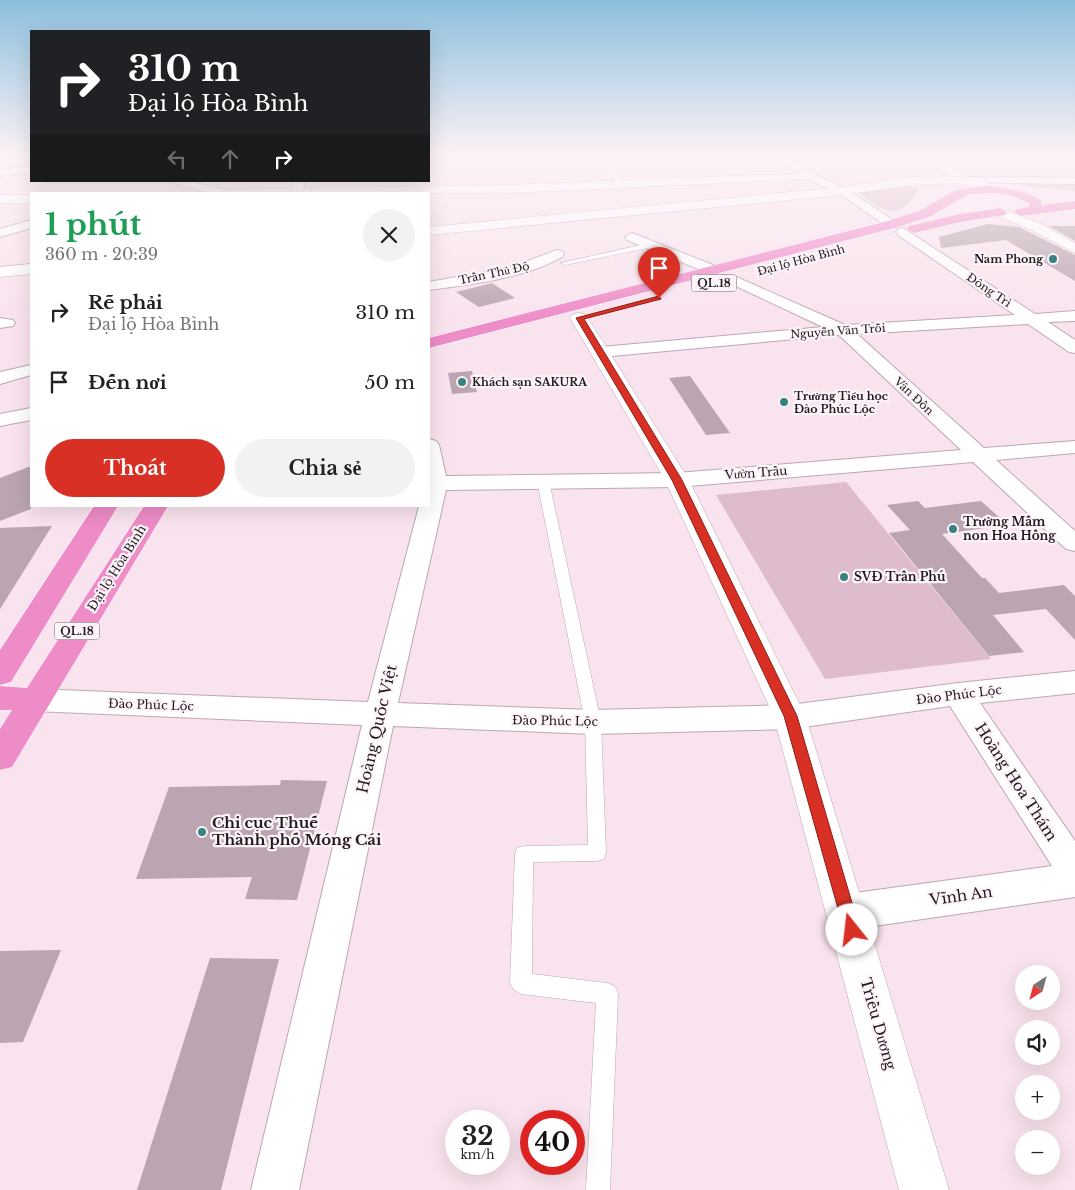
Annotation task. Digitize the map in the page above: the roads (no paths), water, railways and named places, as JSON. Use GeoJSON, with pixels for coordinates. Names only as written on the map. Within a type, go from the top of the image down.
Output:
{"type":"FeatureCollection","features":[{"type":"Feature","properties":{"kind":"highway","name":"Đại lộ Hòa Bình"},"geometry":{"type":"LineString","coordinates":[[430,343],[578,314],[732,279],[898,228],[927,212]]}},
{"type":"Feature","properties":{"kind":"highway","name":"Đại lộ Hòa Bình"},"geometry":{"type":"LineString","coordinates":[[430,356],[578,314],[713,270],[898,228],[1000,212]]}},
{"type":"Feature","properties":{"kind":"highway"},"geometry":{"type":"LineString","coordinates":[[1000,212],[1008,212]]}},
{"type":"Feature","properties":{"kind":"highway"},"geometry":{"type":"LineString","coordinates":[[713,270],[732,279]]}},
{"type":"Feature","properties":{"kind":"highway"},"geometry":{"type":"LineString","coordinates":[[0,674],[105,507]]}},
{"type":"Feature","properties":{"kind":"highway","name":"Đại lộ Hòa Bình"},"geometry":{"type":"LineString","coordinates":[[0,757],[155,507]]}},
{"type":"Feature","properties":{"kind":"highway"},"geometry":{"type":"LineString","coordinates":[[0,698],[34,700]]}},
{"type":"Feature","properties":{"kind":"street"},"geometry":{"type":"LineString","coordinates":[[430,230],[620,212]]}},
{"type":"Feature","properties":{"kind":"street","name":"Đông Trì"},"geometry":{"type":"LineString","coordinates":[[874,212],[1075,348]]}},
{"type":"Feature","properties":{"kind":"street"},"geometry":{"type":"LineString","coordinates":[[1000,212],[1034,226],[1075,249]]}},
{"type":"Feature","properties":{"kind":"street"},"geometry":{"type":"LineString","coordinates":[[1033,212],[1030,218],[1034,226]]}},
{"type":"Feature","properties":{"kind":"street"},"geometry":{"type":"LineString","coordinates":[[0,233],[30,224]]}},
{"type":"Feature","properties":{"kind":"street"},"geometry":{"type":"LineString","coordinates":[[632,236],[713,270]]}},
{"type":"Feature","properties":{"kind":"street","name":"Trần Thủ Độ"},"geometry":{"type":"LineString","coordinates":[[430,286],[523,268],[550,259],[561,258]]}},
{"type":"Feature","properties":{"kind":"street"},"geometry":{"type":"LineString","coordinates":[[0,272],[30,269]]}},
{"type":"Feature","properties":{"kind":"street","name":"Vân Đồn"},"geometry":{"type":"LineString","coordinates":[[732,279],[843,330],[1075,543]]}},
{"type":"Feature","properties":{"kind":"street","name":"Triều Dương"},"geometry":{"type":"LineString","coordinates":[[578,314],[677,480],[790,716],[847,912],[924,1190]]}},
{"type":"Feature","properties":{"kind":"street","name":"Nguyễn Văn Trỗi"},"geometry":{"type":"LineString","coordinates":[[600,352],[843,330],[1075,316]]}},
{"type":"Feature","properties":{"kind":"street"},"geometry":{"type":"LineString","coordinates":[[0,378],[30,370]]}},
{"type":"Feature","properties":{"kind":"street"},"geometry":{"type":"LineString","coordinates":[[1,420],[30,414]]}},
{"type":"Feature","properties":{"kind":"street"},"geometry":{"type":"LineString","coordinates":[[1,420],[30,423]]}},
{"type":"Feature","properties":{"kind":"street","name":"Vườn Trầu"},"geometry":{"type":"LineString","coordinates":[[436,483],[677,480],[1075,447]]}},
{"type":"Feature","properties":{"kind":"street","name":"Hoàng Quốc Việt"},"geometry":{"type":"LineString","coordinates":[[275,1190],[380,715],[436,483],[430,450]]}},
{"type":"Feature","properties":{"kind":"street","name":"Đào Phúc Lộc"},"geometry":{"type":"LineString","coordinates":[[34,700],[593,722],[790,716],[958,694],[1074,684]]}},
{"type":"Feature","properties":{"kind":"street","name":"Hoàng Hoa Thám"},"geometry":{"type":"LineString","coordinates":[[958,694],[1075,871]]}},
{"type":"Feature","properties":{"kind":"street","name":"Vĩnh An"},"geometry":{"type":"LineString","coordinates":[[847,912],[1075,880]]}},
{"type":"Feature","properties":{"kind":"lane"},"geometry":{"type":"LineString","coordinates":[[561,258],[650,244]]}},
{"type":"Feature","properties":{"kind":"lane"},"geometry":{"type":"LineString","coordinates":[[543,481],[593,722],[597,853],[524,854],[521,983],[607,994],[598,1190]]}},
{"type":"Feature","properties":{"kind":"place","name":"Nam Phong"},"geometry":{"type":"Point","coordinates":[1053,259]}},
{"type":"Feature","properties":{"kind":"place","name":"Khách sạn SAKURA"},"geometry":{"type":"Point","coordinates":[462,382]}},
{"type":"Feature","properties":{"kind":"place","name":"Trường Tiểu học Đào Phúc Lộc"},"geometry":{"type":"Point","coordinates":[784,402]}},
{"type":"Feature","properties":{"kind":"place","name":"Trường Mầm non Hoa Hồng"},"geometry":{"type":"Point","coordinates":[953,529]}},
{"type":"Feature","properties":{"kind":"place","name":"SVĐ Trần Phú"},"geometry":{"type":"Point","coordinates":[844,577]}},
{"type":"Feature","properties":{"kind":"place","name":"Chi cục Thuế Thành phố Móng Cái"},"geometry":{"type":"Point","coordinates":[202,832]}}]}
